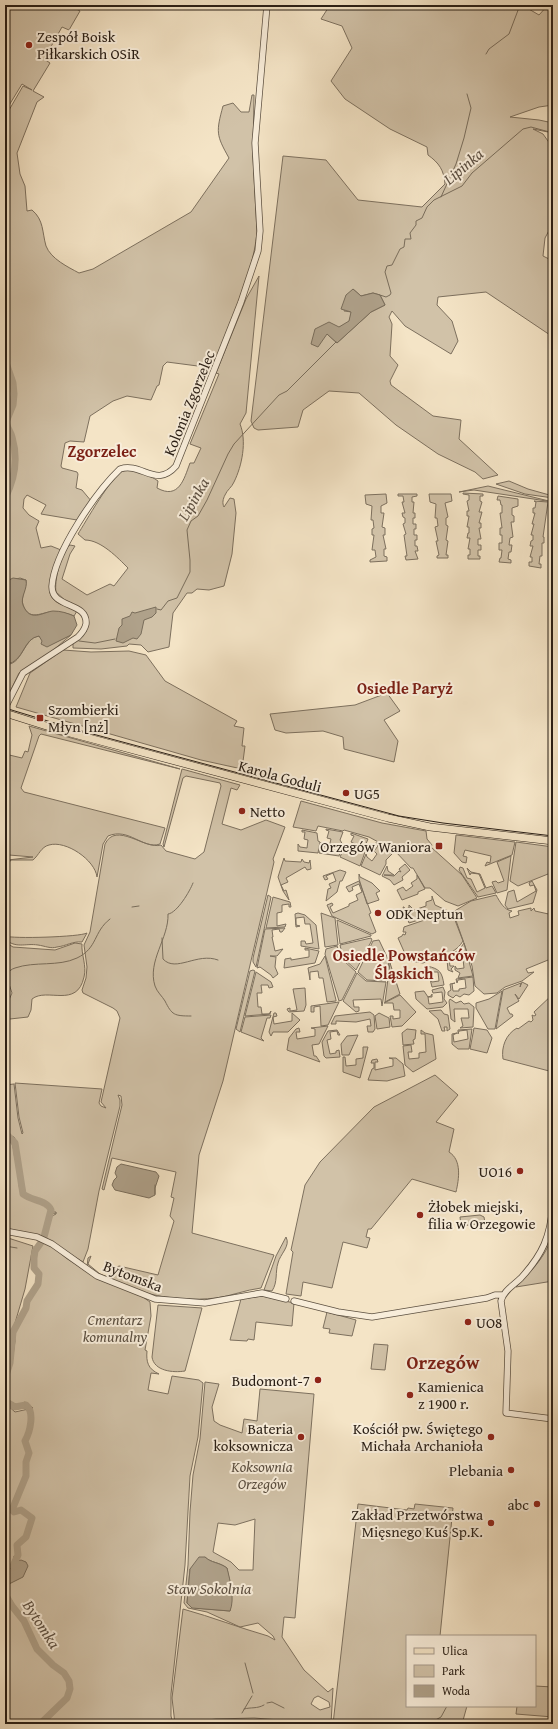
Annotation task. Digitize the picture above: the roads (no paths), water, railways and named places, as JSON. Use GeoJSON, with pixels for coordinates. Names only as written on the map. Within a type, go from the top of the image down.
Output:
{"type":"FeatureCollection","features":[{"type":"Feature","properties":{"kind":"main road","name":"Karola Goduli"},"geometry":{"type":"LineString","coordinates":[[5,713],[59,730],[388,818],[430,826],[553,841]]}},
{"type":"Feature","properties":{"kind":"street","name":"Kolonia Zgorzelec"},"geometry":{"type":"LineString","coordinates":[[5,708],[23,674],[81,634],[85,626],[85,617],[76,608],[56,598],[52,591],[54,575],[63,550],[87,511],[120,469],[130,468],[162,476],[169,473],[176,466],[248,283],[260,240],[255,132],[268,5]]}},
{"type":"Feature","properties":{"kind":"street"},"geometry":{"type":"LineString","coordinates":[[294,1300],[334,1311],[368,1317],[487,1298],[502,1298],[524,1275],[542,1251],[550,1230],[553,1205]]}},
{"type":"Feature","properties":{"kind":"street","name":"Bytomska"},"geometry":{"type":"LineString","coordinates":[[5,1231],[37,1237],[52,1244],[97,1276],[155,1300],[205,1303],[262,1293],[286,1298]]}},
{"type":"Feature","properties":{"kind":"street"},"geometry":{"type":"LineString","coordinates":[[502,1298],[508,1351],[506,1413],[553,1419]]}},
{"type":"Feature","properties":{"kind":"water"},"geometry":{"type":"Polygon","coordinates":[[[353,289],[361,296],[373,293],[380,295],[385,305],[371,312],[337,343],[327,334],[318,347],[311,344],[315,329],[329,322],[339,327],[349,321],[351,312],[341,309],[346,295],[353,289]]]}},
{"type":"Feature","properties":{"kind":"water"},"geometry":{"type":"Polygon","coordinates":[[[13,578],[26,580],[26,587],[22,602],[29,614],[37,615],[53,611],[64,612],[74,616],[77,625],[71,635],[47,647],[41,644],[42,641],[39,636],[34,638],[26,645],[17,659],[13,662],[5,664],[5,582],[13,578]]]}},
{"type":"Feature","properties":{"kind":"water"},"geometry":{"type":"Polygon","coordinates":[[[156,607],[156,613],[152,617],[144,620],[141,634],[137,639],[133,638],[123,643],[116,641],[119,628],[122,625],[122,619],[130,616],[132,612],[135,613],[156,607]]]}},
{"type":"Feature","properties":{"kind":"water"},"geometry":{"type":"Polygon","coordinates":[[[121,1164],[156,1172],[159,1176],[155,1188],[155,1195],[149,1198],[115,1190],[112,1185],[117,1177],[115,1173],[117,1167],[121,1164]]]}},
{"type":"Feature","properties":{"kind":"water"},"geometry":{"type":"Polygon","coordinates":[[[14,1556],[18,1558],[18,1561],[21,1560],[26,1562],[28,1566],[23,1577],[5,1586],[6,1578],[14,1556]]]}},
{"type":"Feature","properties":{"kind":"water","name":"Staw Sokolnia"},"geometry":{"type":"Polygon","coordinates":[[[199,1557],[205,1557],[227,1568],[232,1595],[230,1611],[192,1608],[187,1603],[190,1569],[199,1557]]]}},
{"type":"Feature","properties":{"kind":"waterway"},"geometry":{"type":"LineString","coordinates":[[486,54],[489,49],[509,34],[520,5]]}},
{"type":"Feature","properties":{"kind":"waterway"},"geometry":{"type":"LineString","coordinates":[[441,197],[456,164],[464,138],[471,108],[467,94]]}},
{"type":"Feature","properties":{"kind":"waterway","name":"Lipinka"},"geometry":{"type":"LineString","coordinates":[[380,295],[386,297],[390,295],[391,293],[385,272],[387,266],[392,265],[400,249],[404,247],[405,239],[411,239],[410,233],[416,225],[416,221],[422,218],[427,207],[434,200],[462,186],[472,173],[523,129],[531,127],[553,133]]}},
{"type":"Feature","properties":{"kind":"waterway","name":"Lipinka"},"geometry":{"type":"LineString","coordinates":[[157,609],[161,610],[168,601],[177,598],[190,572],[187,530],[191,521],[198,516],[207,500],[234,444],[279,395],[287,391],[336,342]]}},
{"type":"Feature","properties":{"kind":"waterway","name":"Bytomka"},"geometry":{"type":"LineString","coordinates":[[5,360],[13,383],[14,394],[13,405],[6,422],[11,433],[15,453],[13,476],[5,498]]}},
{"type":"Feature","properties":{"kind":"waterway","name":"Lipinka"},"geometry":{"type":"LineString","coordinates":[[79,641],[95,643],[115,639]]}},
{"type":"Feature","properties":{"kind":"waterway"},"geometry":{"type":"LineString","coordinates":[[191,1016],[181,1016],[172,1012],[158,992],[153,977],[156,959],[165,932],[168,914],[172,913],[179,906],[193,883]]}},
{"type":"Feature","properties":{"kind":"waterway"},"geometry":{"type":"LineString","coordinates":[[132,907],[139,906]]}},
{"type":"Feature","properties":{"kind":"waterway"},"geometry":{"type":"LineString","coordinates":[[5,975],[12,969],[23,966],[70,961],[77,958],[89,950],[101,929],[110,919]]}},
{"type":"Feature","properties":{"kind":"waterway"},"geometry":{"type":"LineString","coordinates":[[162,938],[163,959],[168,963],[181,963],[202,958],[218,960]]}},
{"type":"Feature","properties":{"kind":"waterway","name":"Bytomka"},"geometry":{"type":"LineString","coordinates":[[5,1133],[15,1143],[23,1194],[43,1202],[51,1210],[44,1237]]}},
{"type":"Feature","properties":{"kind":"waterway"},"geometry":{"type":"LineString","coordinates":[[155,1185],[155,1194]]}},
{"type":"Feature","properties":{"kind":"waterway","name":"Bytomka"},"geometry":{"type":"LineString","coordinates":[[51,1214],[56,1213]]}},
{"type":"Feature","properties":{"kind":"waterway","name":"Bytomka"},"geometry":{"type":"LineString","coordinates":[[5,1378],[10,1363],[13,1332],[26,1308],[27,1301],[38,1284],[39,1274],[34,1268],[34,1258],[35,1251],[42,1241]]}},
{"type":"Feature","properties":{"kind":"waterway"},"geometry":{"type":"LineString","coordinates":[[5,1246],[17,1248]]}},
{"type":"Feature","properties":{"kind":"waterway","name":"Bytomka"},"geometry":{"type":"LineString","coordinates":[[5,1401],[15,1407],[26,1405],[29,1408],[31,1417],[29,1433],[25,1441],[29,1453],[26,1462],[26,1476],[12,1510],[14,1512],[21,1510],[32,1518],[26,1537],[17,1545],[18,1555],[13,1566]]}},
{"type":"Feature","properties":{"kind":"waterway","name":"Bytomka"},"geometry":{"type":"LineString","coordinates":[[5,1594],[24,1621],[37,1649],[53,1665],[64,1673],[69,1681],[70,1689],[67,1698],[40,1724]]}},
{"type":"Feature","properties":{"kind":"waterway"},"geometry":{"type":"LineString","coordinates":[[245,1663],[253,1693]]}},
{"type":"Feature","properties":{"kind":"waterway"},"geometry":{"type":"LineString","coordinates":[[242,1713],[252,1696]]}},
{"type":"Feature","properties":{"kind":"waterway"},"geometry":{"type":"LineString","coordinates":[[267,1703],[272,1702],[284,1708]]}},
{"type":"Feature","properties":{"kind":"waterway"},"geometry":{"type":"LineString","coordinates":[[244,1709],[264,1705]]}},
{"type":"Feature","properties":{"kind":"waterway"},"geometry":{"type":"LineString","coordinates":[[428,1724],[441,1717],[446,1707]]}},
{"type":"Feature","properties":{"kind":"tram line"},"geometry":{"type":"LineString","coordinates":[[5,708],[74,729],[399,816],[443,823],[553,836]]}},
{"type":"Feature","properties":{"kind":"place","name":"Zespół Boisk Piłkarskich OSiR"},"geometry":{"type":"Point","coordinates":[29,45]}},
{"type":"Feature","properties":{"kind":"place","name":"Szombierki Młyn [nż]"},"geometry":{"type":"Point","coordinates":[40,718]}},
{"type":"Feature","properties":{"kind":"place","name":"UG5"},"geometry":{"type":"Point","coordinates":[346,793]}},
{"type":"Feature","properties":{"kind":"place","name":"Netto"},"geometry":{"type":"Point","coordinates":[242,811]}},
{"type":"Feature","properties":{"kind":"place","name":"Orzegów Waniora"},"geometry":{"type":"Point","coordinates":[439,846]}},
{"type":"Feature","properties":{"kind":"place","name":"ODK Neptun"},"geometry":{"type":"Point","coordinates":[378,913]}},
{"type":"Feature","properties":{"kind":"place","name":"UO16"},"geometry":{"type":"Point","coordinates":[520,1171]}},
{"type":"Feature","properties":{"kind":"place","name":"Żłobek miejski, filia w Orzegowie"},"geometry":{"type":"Point","coordinates":[420,1215]}},
{"type":"Feature","properties":{"kind":"place","name":"UO8"},"geometry":{"type":"Point","coordinates":[468,1322]}},
{"type":"Feature","properties":{"kind":"place","name":"Budomont-7"},"geometry":{"type":"Point","coordinates":[318,1380]}},
{"type":"Feature","properties":{"kind":"place","name":"Kamienica z 1900 r."},"geometry":{"type":"Point","coordinates":[410,1395]}},
{"type":"Feature","properties":{"kind":"place","name":"Bateria koksownicza"},"geometry":{"type":"Point","coordinates":[301,1437]}},
{"type":"Feature","properties":{"kind":"place","name":"Kościół pw. Świętego Michała Archanioła"},"geometry":{"type":"Point","coordinates":[491,1437]}},
{"type":"Feature","properties":{"kind":"place","name":"Plebania"},"geometry":{"type":"Point","coordinates":[511,1470]}},
{"type":"Feature","properties":{"kind":"place","name":"abc"},"geometry":{"type":"Point","coordinates":[537,1504]}},
{"type":"Feature","properties":{"kind":"place","name":"Zakład Przetwórstwa Mięsnego Kuś Sp.K."},"geometry":{"type":"Point","coordinates":[491,1523]}},
{"type":"Feature","properties":{"kind":"district","name":"Zgorzelec"},"geometry":{"type":"Point","coordinates":[102,451]}},
{"type":"Feature","properties":{"kind":"district","name":"Osiedle Paryż"},"geometry":{"type":"Point","coordinates":[405,688]}},
{"type":"Feature","properties":{"kind":"district","name":"Osiedle Powstańców Śląskich"},"geometry":{"type":"Point","coordinates":[404,964]}},
{"type":"Feature","properties":{"kind":"district","name":"Orzegów"},"geometry":{"type":"Point","coordinates":[443,1362]}},
{"type":"Feature","properties":{"kind":"park label","name":"Cmentarz komunalny"},"geometry":{"type":"Point","coordinates":[115,1328]}},
{"type":"Feature","properties":{"kind":"park label","name":"Koksownia Orzegów"},"geometry":{"type":"Point","coordinates":[262,1474]}}]}
